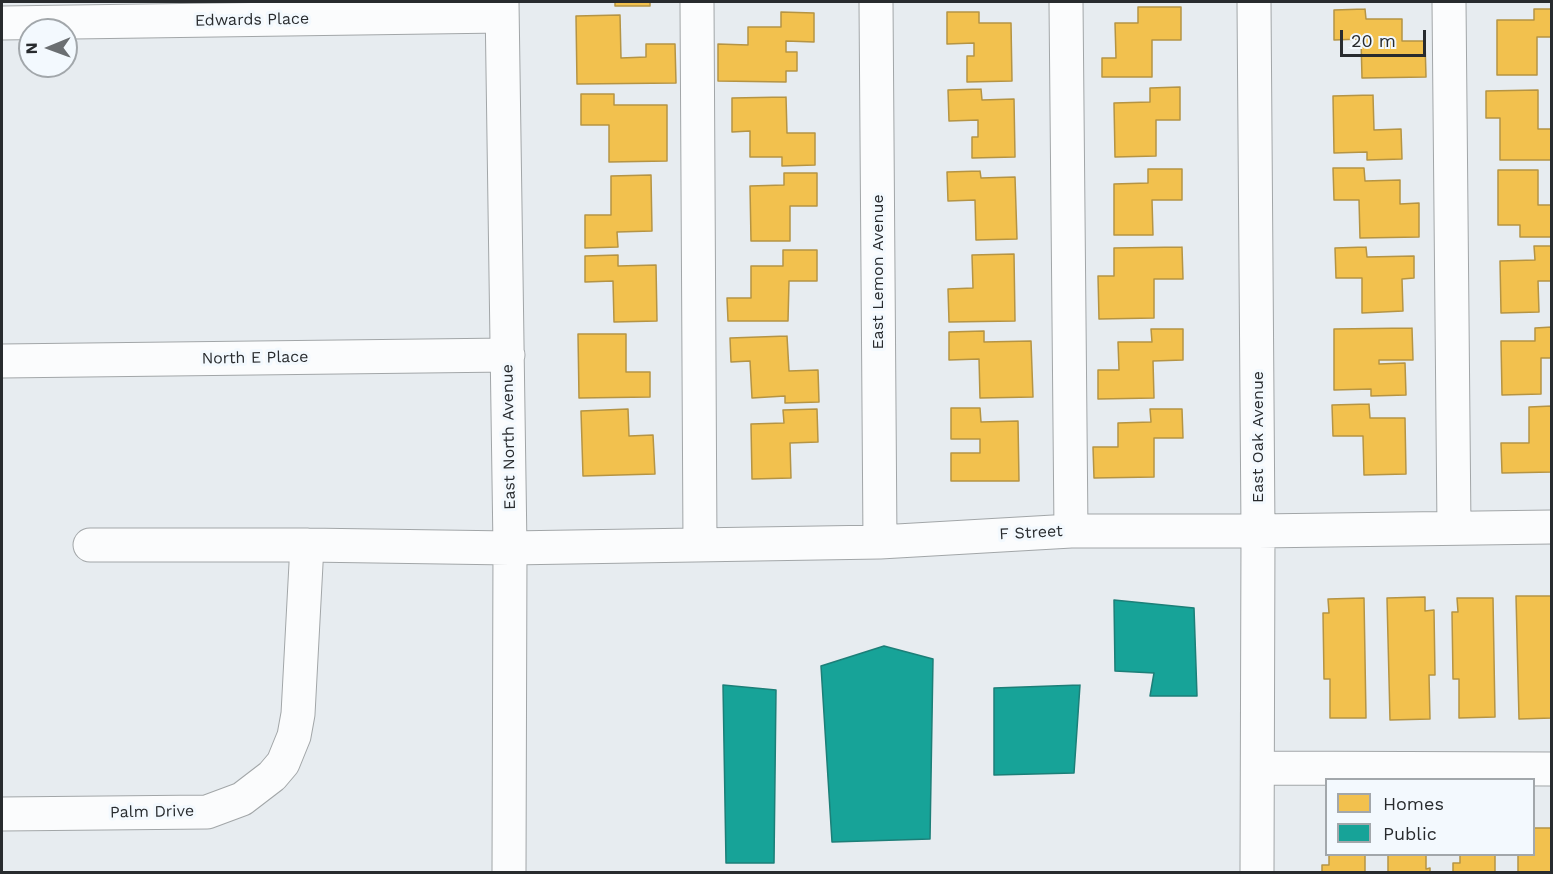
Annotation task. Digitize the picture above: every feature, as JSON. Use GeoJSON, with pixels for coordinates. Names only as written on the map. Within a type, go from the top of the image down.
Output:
{"type":"FeatureCollection","features":[{"type":"Feature","properties":{"kind":"street"},"geometry":{"type":"LineString","coordinates":[[697,2],[700,545]]}},
{"type":"Feature","properties":{"kind":"street","name":"East Lemon Avenue"},"geometry":{"type":"LineString","coordinates":[[876,2],[880,542]]}},
{"type":"Feature","properties":{"kind":"street"},"geometry":{"type":"LineString","coordinates":[[1066,2],[1071,531]]}},
{"type":"Feature","properties":{"kind":"street","name":"East Oak Avenue"},"geometry":{"type":"LineString","coordinates":[[1254,2],[1258,531],[1257,873]]}},
{"type":"Feature","properties":{"kind":"street"},"geometry":{"type":"LineString","coordinates":[[1449,2],[1454,528]]}},
{"type":"Feature","properties":{"kind":"street","name":"Edwards Place"},"geometry":{"type":"LineString","coordinates":[[2,23],[502,9]]}},
{"type":"Feature","properties":{"kind":"street","name":"East North Avenue"},"geometry":{"type":"LineString","coordinates":[[502,9],[510,548],[509,873]]}},
{"type":"Feature","properties":{"kind":"street","name":"North E Place"},"geometry":{"type":"LineString","coordinates":[[2,361],[508,355]]}},
{"type":"Feature","properties":{"kind":"street","name":"F Street"},"geometry":{"type":"LineString","coordinates":[[510,548],[880,542],[1071,531],[1551,527]]}},
{"type":"Feature","properties":{"kind":"street"},"geometry":{"type":"LineString","coordinates":[[90,545],[510,548]]}},
{"type":"Feature","properties":{"kind":"street","name":"Palm Drive"},"geometry":{"type":"LineString","coordinates":[[2,814],[207,812],[242,799],[272,776],[283,763],[294,736],[298,714],[307,545]]}},
{"type":"Feature","properties":{"kind":"street"},"geometry":{"type":"LineString","coordinates":[[1258,768],[1551,769]]}},
{"type":"Feature","properties":{"kind":"building: Homes"},"geometry":{"type":"Polygon","coordinates":[[[615,2],[650,2],[650,6],[615,6],[615,2]]]}},
{"type":"Feature","properties":{"kind":"building: Homes"},"geometry":{"type":"Polygon","coordinates":[[[1138,7],[1181,7],[1181,40],[1152,40],[1152,77],[1102,77],[1102,58],[1116,58],[1115,23],[1138,23],[1138,7]]]}},
{"type":"Feature","properties":{"kind":"building: Homes"},"geometry":{"type":"Polygon","coordinates":[[[1365,9],[1366,19],[1402,19],[1402,41],[1425,41],[1426,77],[1362,78],[1361,39],[1334,40],[1334,10],[1365,9]]]}},
{"type":"Feature","properties":{"kind":"building: Homes"},"geometry":{"type":"Polygon","coordinates":[[[1534,9],[1552,9],[1552,37],[1537,37],[1537,75],[1497,75],[1497,20],[1534,20],[1534,9]]]}},
{"type":"Feature","properties":{"kind":"building: Homes"},"geometry":{"type":"Polygon","coordinates":[[[781,12],[814,13],[814,42],[786,41],[786,52],[797,52],[797,71],[786,71],[786,82],[718,81],[718,44],[748,45],[748,27],[781,27],[781,12]]]}},
{"type":"Feature","properties":{"kind":"building: Homes"},"geometry":{"type":"Polygon","coordinates":[[[947,12],[979,12],[979,23],[1011,23],[1012,81],[967,82],[967,56],[974,56],[974,43],[947,44],[947,12]]]}},
{"type":"Feature","properties":{"kind":"building: Homes"},"geometry":{"type":"Polygon","coordinates":[[[620,15],[621,58],[646,57],[646,44],[675,44],[676,83],[577,84],[576,16],[620,15]]]}},
{"type":"Feature","properties":{"kind":"building: Homes"},"geometry":{"type":"Polygon","coordinates":[[[1180,87],[1180,120],[1156,120],[1156,156],[1115,157],[1114,103],[1150,102],[1150,88],[1180,87]]]}},
{"type":"Feature","properties":{"kind":"building: Homes"},"geometry":{"type":"Polygon","coordinates":[[[981,89],[982,100],[1014,99],[1015,157],[972,158],[972,137],[978,137],[978,120],[949,121],[948,90],[981,89]]]}},
{"type":"Feature","properties":{"kind":"building: Homes"},"geometry":{"type":"Polygon","coordinates":[[[1538,90],[1538,129],[1552,129],[1552,160],[1500,160],[1500,118],[1486,118],[1486,91],[1538,90]]]}},
{"type":"Feature","properties":{"kind":"building: Homes"},"geometry":{"type":"Polygon","coordinates":[[[581,94],[614,94],[614,105],[667,105],[667,161],[609,162],[609,125],[581,125],[581,94]]]}},
{"type":"Feature","properties":{"kind":"building: Homes"},"geometry":{"type":"Polygon","coordinates":[[[1373,95],[1374,130],[1401,129],[1402,159],[1367,160],[1367,152],[1334,153],[1333,96],[1373,95]]]}},
{"type":"Feature","properties":{"kind":"building: Homes"},"geometry":{"type":"Polygon","coordinates":[[[786,97],[787,133],[815,133],[815,165],[782,166],[782,157],[750,157],[750,131],[732,132],[732,98],[786,97]]]}},
{"type":"Feature","properties":{"kind":"building: Homes"},"geometry":{"type":"Polygon","coordinates":[[[1333,168],[1364,168],[1365,181],[1400,180],[1400,204],[1419,203],[1419,237],[1360,238],[1359,200],[1334,200],[1333,168]]]}},
{"type":"Feature","properties":{"kind":"building: Homes"},"geometry":{"type":"Polygon","coordinates":[[[1148,169],[1182,169],[1182,200],[1152,200],[1153,235],[1114,235],[1114,184],[1148,183],[1148,169]]]}},
{"type":"Feature","properties":{"kind":"building: Homes"},"geometry":{"type":"Polygon","coordinates":[[[1498,170],[1538,170],[1538,205],[1552,205],[1552,237],[1520,237],[1520,225],[1498,225],[1498,170]]]}},
{"type":"Feature","properties":{"kind":"building: Homes"},"geometry":{"type":"Polygon","coordinates":[[[980,171],[981,178],[1015,177],[1017,239],[976,240],[975,200],[948,201],[947,172],[980,171]]]}},
{"type":"Feature","properties":{"kind":"building: Homes"},"geometry":{"type":"Polygon","coordinates":[[[784,173],[817,173],[817,206],[790,206],[790,241],[751,241],[750,186],[784,185],[784,173]]]}},
{"type":"Feature","properties":{"kind":"building: Homes"},"geometry":{"type":"Polygon","coordinates":[[[651,175],[652,231],[617,232],[618,247],[585,248],[585,215],[611,215],[611,176],[651,175]]]}},
{"type":"Feature","properties":{"kind":"building: Homes"},"geometry":{"type":"Polygon","coordinates":[[[1534,246],[1552,246],[1552,281],[1538,281],[1539,312],[1501,313],[1500,261],[1535,260],[1534,246]]]}},
{"type":"Feature","properties":{"kind":"building: Homes"},"geometry":{"type":"Polygon","coordinates":[[[1182,247],[1183,279],[1154,279],[1154,318],[1099,319],[1098,276],[1114,276],[1114,248],[1182,247]]]}},
{"type":"Feature","properties":{"kind":"building: Homes"},"geometry":{"type":"Polygon","coordinates":[[[1366,247],[1367,257],[1414,256],[1414,278],[1402,279],[1403,311],[1362,313],[1362,278],[1336,278],[1335,248],[1366,247]]]}},
{"type":"Feature","properties":{"kind":"building: Homes"},"geometry":{"type":"Polygon","coordinates":[[[783,250],[817,250],[817,281],[789,281],[788,321],[728,321],[727,298],[751,298],[751,266],[783,266],[783,250]]]}},
{"type":"Feature","properties":{"kind":"building: Homes"},"geometry":{"type":"Polygon","coordinates":[[[1014,254],[1015,321],[949,322],[948,289],[973,288],[972,255],[1014,254]]]}},
{"type":"Feature","properties":{"kind":"building: Homes"},"geometry":{"type":"Polygon","coordinates":[[[618,255],[618,266],[656,265],[657,321],[614,322],[613,281],[585,282],[585,256],[618,255]]]}},
{"type":"Feature","properties":{"kind":"building: Homes"},"geometry":{"type":"Polygon","coordinates":[[[1552,327],[1552,358],[1541,358],[1541,394],[1502,395],[1501,341],[1535,341],[1535,328],[1552,327]]]}},
{"type":"Feature","properties":{"kind":"building: Homes"},"geometry":{"type":"Polygon","coordinates":[[[1412,328],[1413,360],[1379,360],[1379,364],[1405,363],[1406,395],[1371,396],[1371,389],[1334,390],[1334,329],[1412,328]]]}},
{"type":"Feature","properties":{"kind":"building: Homes"},"geometry":{"type":"Polygon","coordinates":[[[1151,329],[1183,329],[1183,360],[1153,361],[1154,398],[1098,399],[1098,370],[1119,370],[1118,342],[1152,342],[1151,329]]]}},
{"type":"Feature","properties":{"kind":"building: Homes"},"geometry":{"type":"Polygon","coordinates":[[[984,331],[984,342],[1031,341],[1033,397],[980,398],[979,359],[949,360],[949,332],[984,331]]]}},
{"type":"Feature","properties":{"kind":"building: Homes"},"geometry":{"type":"Polygon","coordinates":[[[578,334],[626,334],[626,372],[650,372],[650,397],[579,398],[578,334]]]}},
{"type":"Feature","properties":{"kind":"building: Homes"},"geometry":{"type":"Polygon","coordinates":[[[787,336],[789,371],[818,370],[819,402],[785,403],[785,396],[752,398],[750,361],[731,362],[730,338],[787,336]]]}},
{"type":"Feature","properties":{"kind":"building: Homes"},"geometry":{"type":"Polygon","coordinates":[[[1369,404],[1370,418],[1405,418],[1406,474],[1364,475],[1363,436],[1333,436],[1332,405],[1369,404]]]}},
{"type":"Feature","properties":{"kind":"building: Homes"},"geometry":{"type":"Polygon","coordinates":[[[1552,406],[1552,472],[1502,473],[1501,443],[1529,443],[1529,407],[1552,406]]]}},
{"type":"Feature","properties":{"kind":"building: Homes"},"geometry":{"type":"Polygon","coordinates":[[[951,408],[980,408],[981,422],[1018,421],[1019,481],[951,481],[951,453],[980,453],[980,439],[951,439],[951,408]]]}},
{"type":"Feature","properties":{"kind":"building: Homes"},"geometry":{"type":"Polygon","coordinates":[[[628,409],[629,436],[653,435],[655,474],[583,476],[581,411],[628,409]]]}},
{"type":"Feature","properties":{"kind":"building: Homes"},"geometry":{"type":"Polygon","coordinates":[[[817,409],[818,442],[790,443],[791,478],[752,479],[751,424],[784,423],[783,410],[817,409]]]}},
{"type":"Feature","properties":{"kind":"building: Homes"},"geometry":{"type":"Polygon","coordinates":[[[1150,409],[1182,409],[1183,438],[1154,438],[1154,477],[1094,478],[1093,447],[1118,447],[1118,423],[1151,422],[1150,409]]]}},
{"type":"Feature","properties":{"kind":"building: Homes"},"geometry":{"type":"Polygon","coordinates":[[[1516,596],[1552,596],[1552,718],[1519,719],[1516,596]]]}},
{"type":"Feature","properties":{"kind":"building: Homes"},"geometry":{"type":"Polygon","coordinates":[[[1425,597],[1425,611],[1434,610],[1435,675],[1429,675],[1430,719],[1390,720],[1387,598],[1425,597]]]}},
{"type":"Feature","properties":{"kind":"building: Homes"},"geometry":{"type":"Polygon","coordinates":[[[1364,598],[1366,718],[1330,718],[1330,679],[1324,679],[1323,613],[1329,613],[1328,599],[1364,598]]]}},
{"type":"Feature","properties":{"kind":"building: Homes"},"geometry":{"type":"Polygon","coordinates":[[[1457,598],[1493,598],[1495,717],[1459,718],[1459,679],[1453,679],[1452,612],[1458,612],[1457,598]]]}},
{"type":"Feature","properties":{"kind":"building: Homes"},"geometry":{"type":"Polygon","coordinates":[[[1535,828],[1552,828],[1552,872],[1518,872],[1518,856],[1535,856],[1535,828]]]}},
{"type":"Feature","properties":{"kind":"building: Homes"},"geometry":{"type":"Polygon","coordinates":[[[1329,856],[1365,856],[1365,872],[1322,872],[1322,865],[1329,865],[1329,856]]]}},
{"type":"Feature","properties":{"kind":"building: Homes"},"geometry":{"type":"Polygon","coordinates":[[[1388,856],[1426,856],[1426,869],[1430,868],[1430,872],[1388,872],[1388,856]]]}},
{"type":"Feature","properties":{"kind":"building: Homes"},"geometry":{"type":"Polygon","coordinates":[[[1460,856],[1495,856],[1495,872],[1453,872],[1453,863],[1460,863],[1460,856]]]}},
{"type":"Feature","properties":{"kind":"building: Public"},"geometry":{"type":"Polygon","coordinates":[[[1114,600],[1194,608],[1197,696],[1150,696],[1154,673],[1115,671],[1114,600]]]}},
{"type":"Feature","properties":{"kind":"building: Public"},"geometry":{"type":"Polygon","coordinates":[[[884,646],[933,659],[930,839],[832,842],[821,666],[884,646]]]}},
{"type":"Feature","properties":{"kind":"building: Public"},"geometry":{"type":"Polygon","coordinates":[[[723,685],[776,690],[774,863],[726,863],[723,685]]]}},
{"type":"Feature","properties":{"kind":"building: Public"},"geometry":{"type":"Polygon","coordinates":[[[1080,685],[1074,773],[994,775],[994,688],[1080,685]]]}}]}
